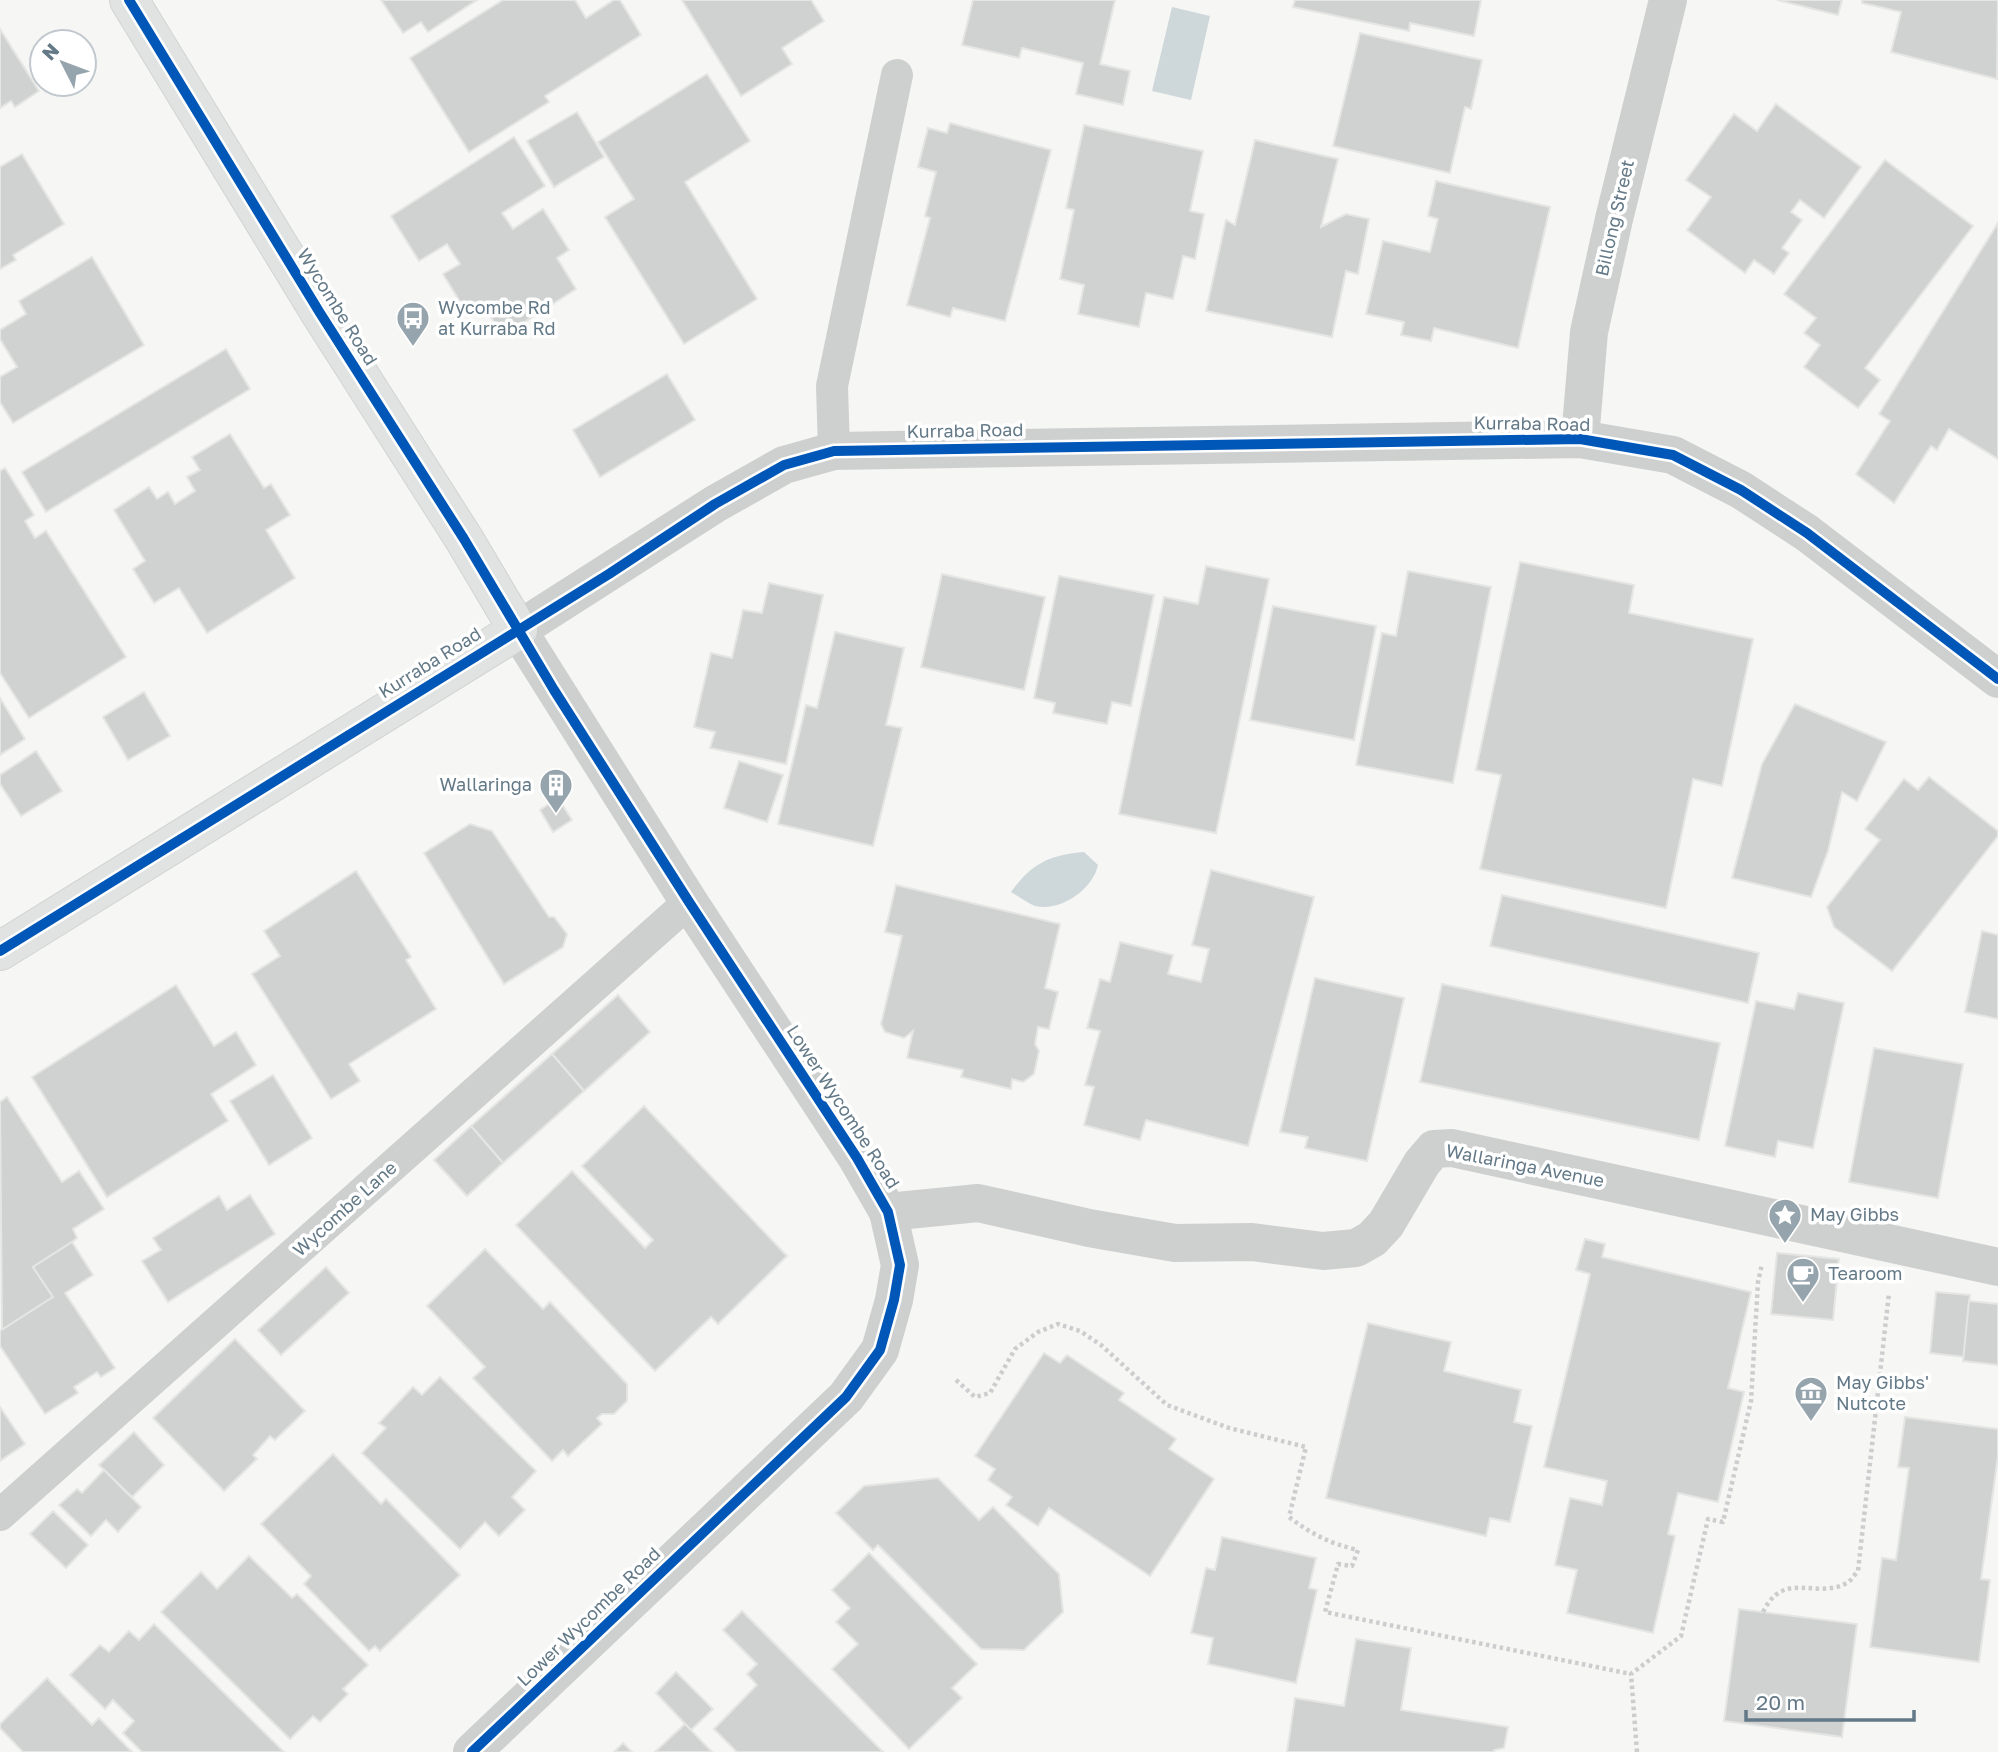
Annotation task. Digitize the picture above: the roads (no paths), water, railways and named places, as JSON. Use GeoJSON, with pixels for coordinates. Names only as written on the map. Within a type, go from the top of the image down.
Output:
{"type":"FeatureCollection","features":[{"type":"Feature","properties":{"kind":"main road","name":"Wycombe Road"},"geometry":{"type":"LineString","coordinates":[[129,0],[518,630]]}},
{"type":"Feature","properties":{"kind":"main road","name":"Kurraba Road"},"geometry":{"type":"LineString","coordinates":[[0,951],[518,630]]}},
{"type":"Feature","properties":{"kind":"street","name":"Billong Street"},"geometry":{"type":"LineString","coordinates":[[1580,439],[1589,332],[1668,0]]}},
{"type":"Feature","properties":{"kind":"street","name":"Kurraba Road"},"geometry":{"type":"LineString","coordinates":[[518,630],[715,504],[784,465],[834,451],[1580,439],[1673,455],[1741,490],[1807,533],[1998,679]]}},
{"type":"Feature","properties":{"kind":"street","name":"Lower Wycombe Road"},"geometry":{"type":"LineString","coordinates":[[472,1752],[846,1397],[880,1350],[894,1300],[900,1265],[888,1212],[857,1158],[689,902],[518,630]]}},
{"type":"Feature","properties":{"kind":"street","name":"Wallaringa Avenue"},"geometry":{"type":"LineString","coordinates":[[888,1212],[978,1203],[1089,1228],[1175,1243],[1252,1242],[1323,1251],[1356,1248],[1373,1239],[1386,1224],[1422,1163],[1434,1149],[1452,1149],[1998,1267]]}},
{"type":"Feature","properties":{"kind":"lane"},"geometry":{"type":"LineString","coordinates":[[834,451],[831,386],[897,75]]}},
{"type":"Feature","properties":{"kind":"lane","name":"Wycombe Lane"},"geometry":{"type":"LineString","coordinates":[[0,1515],[689,902]]}},
{"type":"Feature","properties":{"kind":"place","name":"Wycombe Rd at Kurraba Rd"},"geometry":{"type":"Point","coordinates":[413,348]}},
{"type":"Feature","properties":{"kind":"place","name":"Wallaringa"},"geometry":{"type":"Point","coordinates":[556,815]}},
{"type":"Feature","properties":{"kind":"place","name":"May Gibbs"},"geometry":{"type":"Point","coordinates":[1785,1245]}},
{"type":"Feature","properties":{"kind":"place","name":"Tearoom"},"geometry":{"type":"Point","coordinates":[1803,1304]}},
{"type":"Feature","properties":{"kind":"place","name":"May Gibbs' Nutcote"},"geometry":{"type":"Point","coordinates":[1811,1423]}}]}
